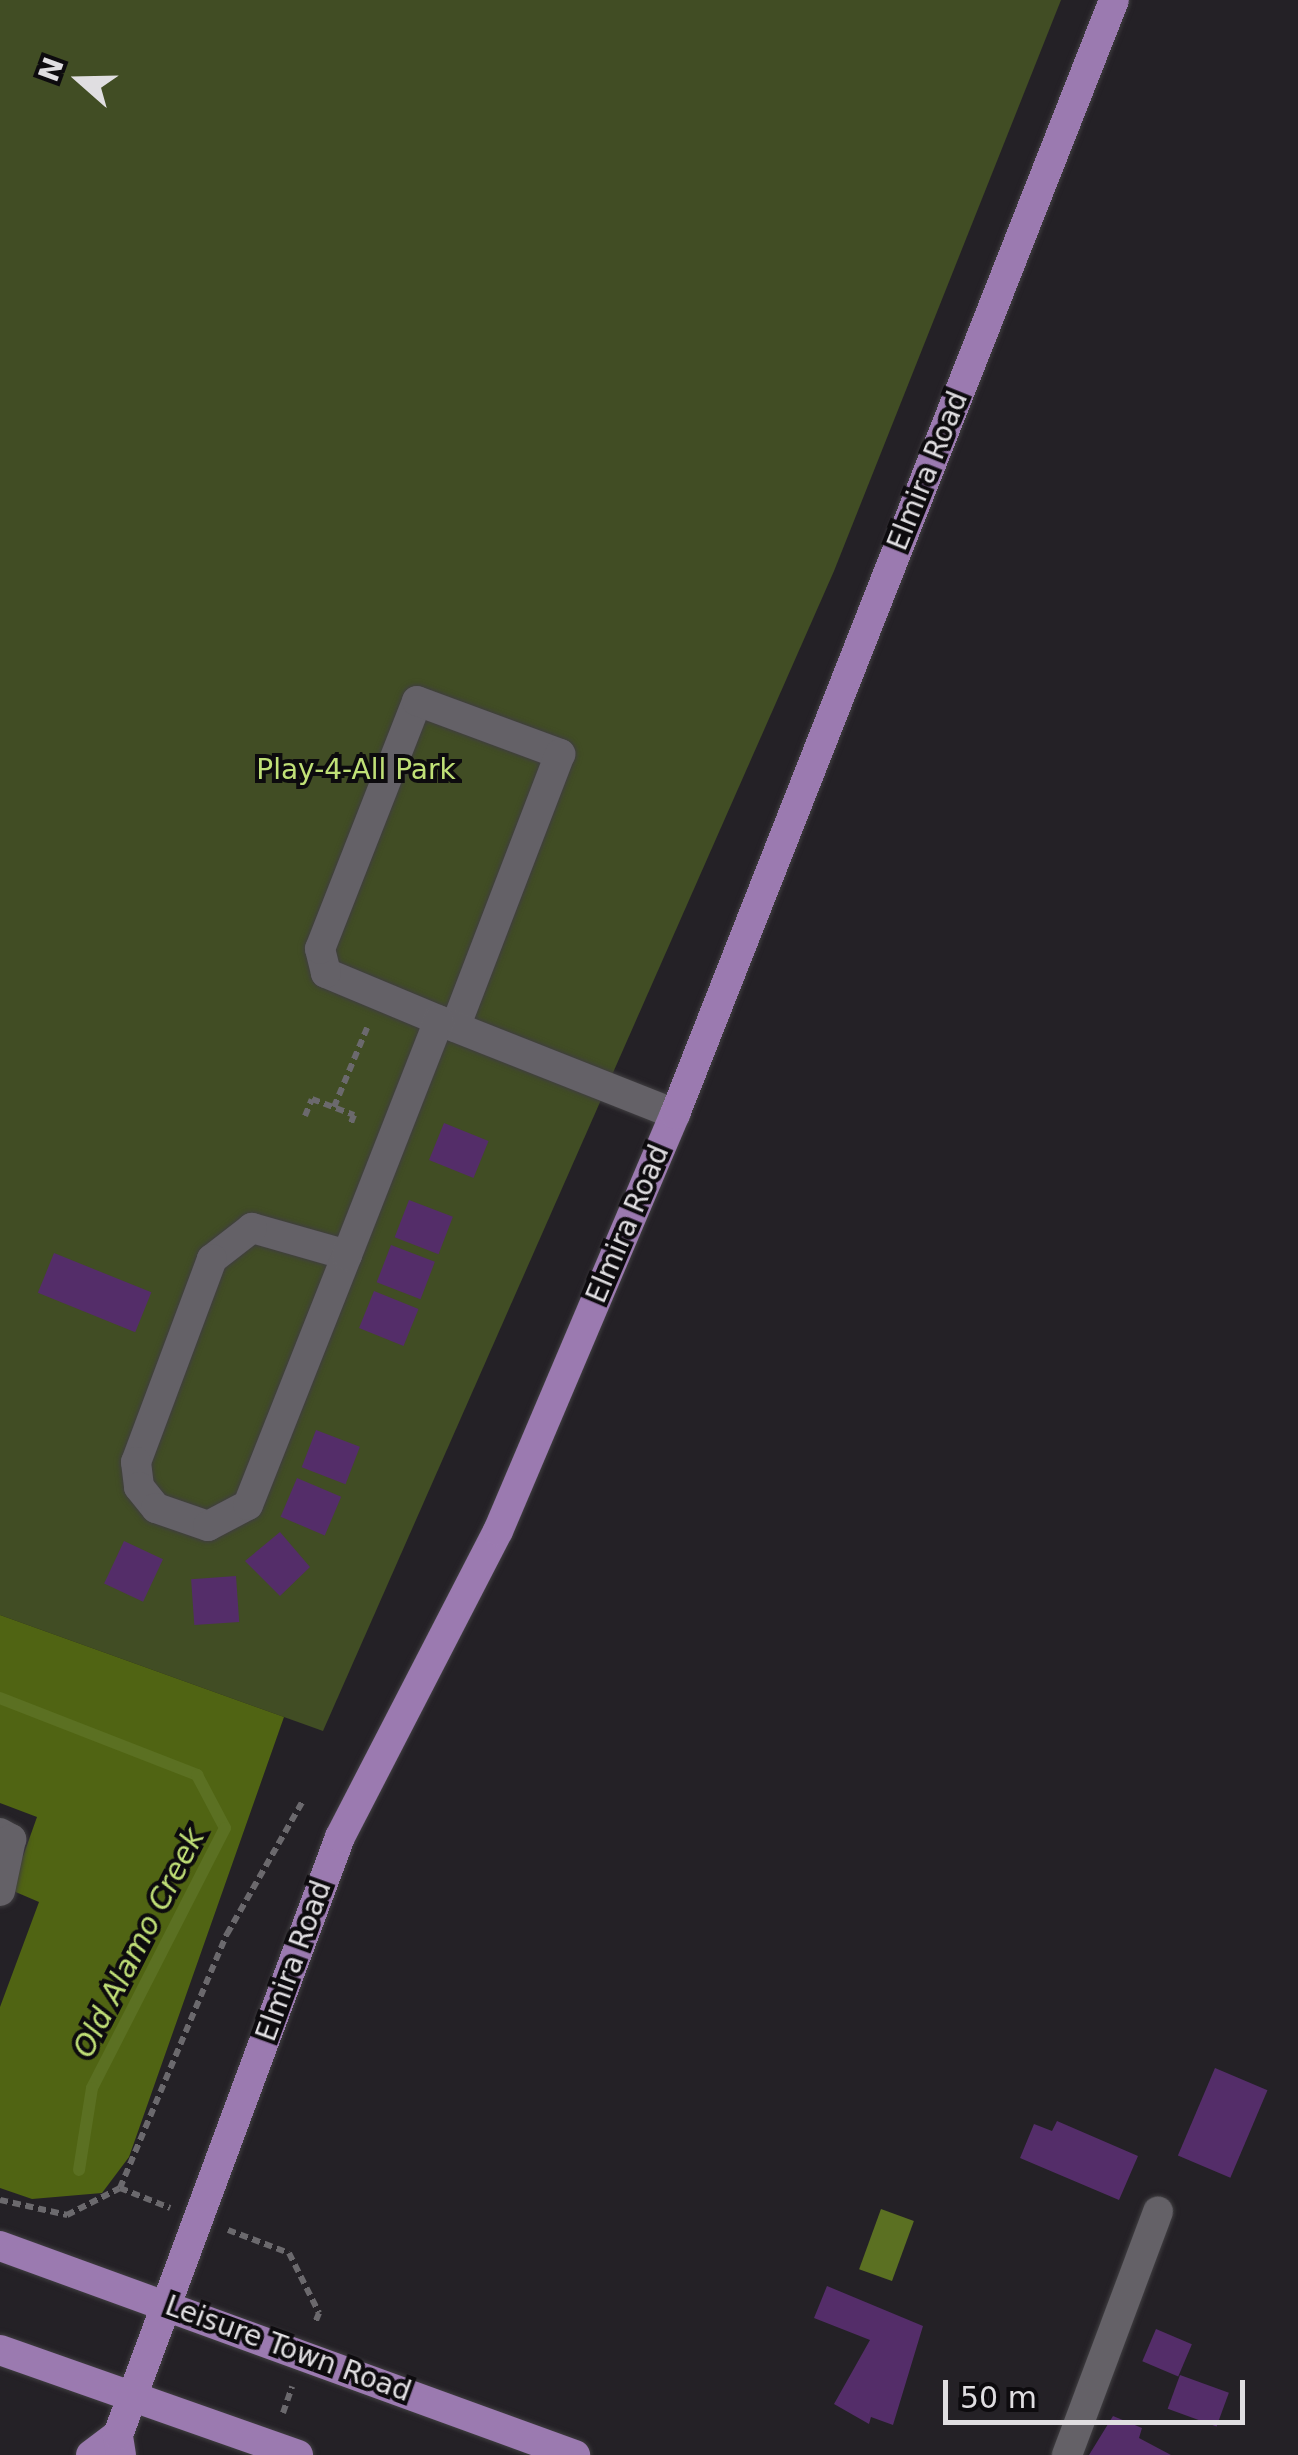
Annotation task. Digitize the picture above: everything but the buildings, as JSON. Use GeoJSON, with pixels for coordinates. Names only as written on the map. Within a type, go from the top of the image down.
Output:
{"type":"FeatureCollection","features":[{"type":"Feature","properties":{"kind":"main road","name":"Elmira Road"},"geometry":{"type":"LineString","coordinates":[[91,2455],[119,2445],[132,2397],[340,1837],[498,1530],[675,1114],[1114,0]]}},
{"type":"Feature","properties":{"kind":"main road","name":"Leisure Town Road"},"geometry":{"type":"LineString","coordinates":[[0,2246],[575,2455]]}},
{"type":"Feature","properties":{"kind":"main road"},"geometry":{"type":"LineString","coordinates":[[0,2350],[284,2450]]}},
{"type":"Feature","properties":{"kind":"lane"},"geometry":{"type":"LineString","coordinates":[[346,1256],[252,1228],[212,1259],[136,1462],[139,1487],[156,1508],[208,1526],[248,1505],[346,1256],[447,1024],[560,754],[416,701],[320,949],[326,973],[447,1024],[675,1114]]}},
{"type":"Feature","properties":{"kind":"lane"},"geometry":{"type":"LineString","coordinates":[[0,1833],[11,1839],[0,1891]]}},
{"type":"Feature","properties":{"kind":"lane"},"geometry":{"type":"LineString","coordinates":[[1066,2455],[1158,2211]]}},
{"type":"Feature","properties":{"kind":"path"},"geometry":{"type":"LineString","coordinates":[[334,1107],[367,1028]]}},
{"type":"Feature","properties":{"kind":"path"},"geometry":{"type":"LineString","coordinates":[[305,1116],[312,1099],[354,1115],[351,1123]]}},
{"type":"Feature","properties":{"kind":"path"},"geometry":{"type":"LineString","coordinates":[[0,2200],[66,2215],[120,2188],[227,1934],[304,1802]]}},
{"type":"Feature","properties":{"kind":"path"},"geometry":{"type":"LineString","coordinates":[[120,2188],[289,2253],[318,2312],[303,2354],[284,2450]]}},
{"type":"Feature","properties":{"kind":"green space","name":"Play-4-All Park"},"geometry":{"type":"Polygon","coordinates":[[[0,0],[1061,0],[834,571],[323,1731],[0,1615],[0,0]]]}},
{"type":"Feature","properties":{"kind":"shaded area"},"geometry":{"type":"Polygon","coordinates":[[[0,1615],[284,1717],[129,2157],[102,2193],[32,2199],[0,2188],[0,2007],[39,1902],[11,1890],[37,1817],[0,1803],[0,1615]]]}},
{"type":"Feature","properties":{"kind":"shaded area"},"geometry":{"type":"Polygon","coordinates":[[[881,2209],[914,2221],[892,2281],[859,2269],[881,2209]]]}},
{"type":"Feature","properties":{"kind":"waterway","name":"Old Alamo Creek"},"geometry":{"type":"LineString","coordinates":[[0,1698],[197,1775],[225,1828],[92,2088],[79,2170]]}}]}
